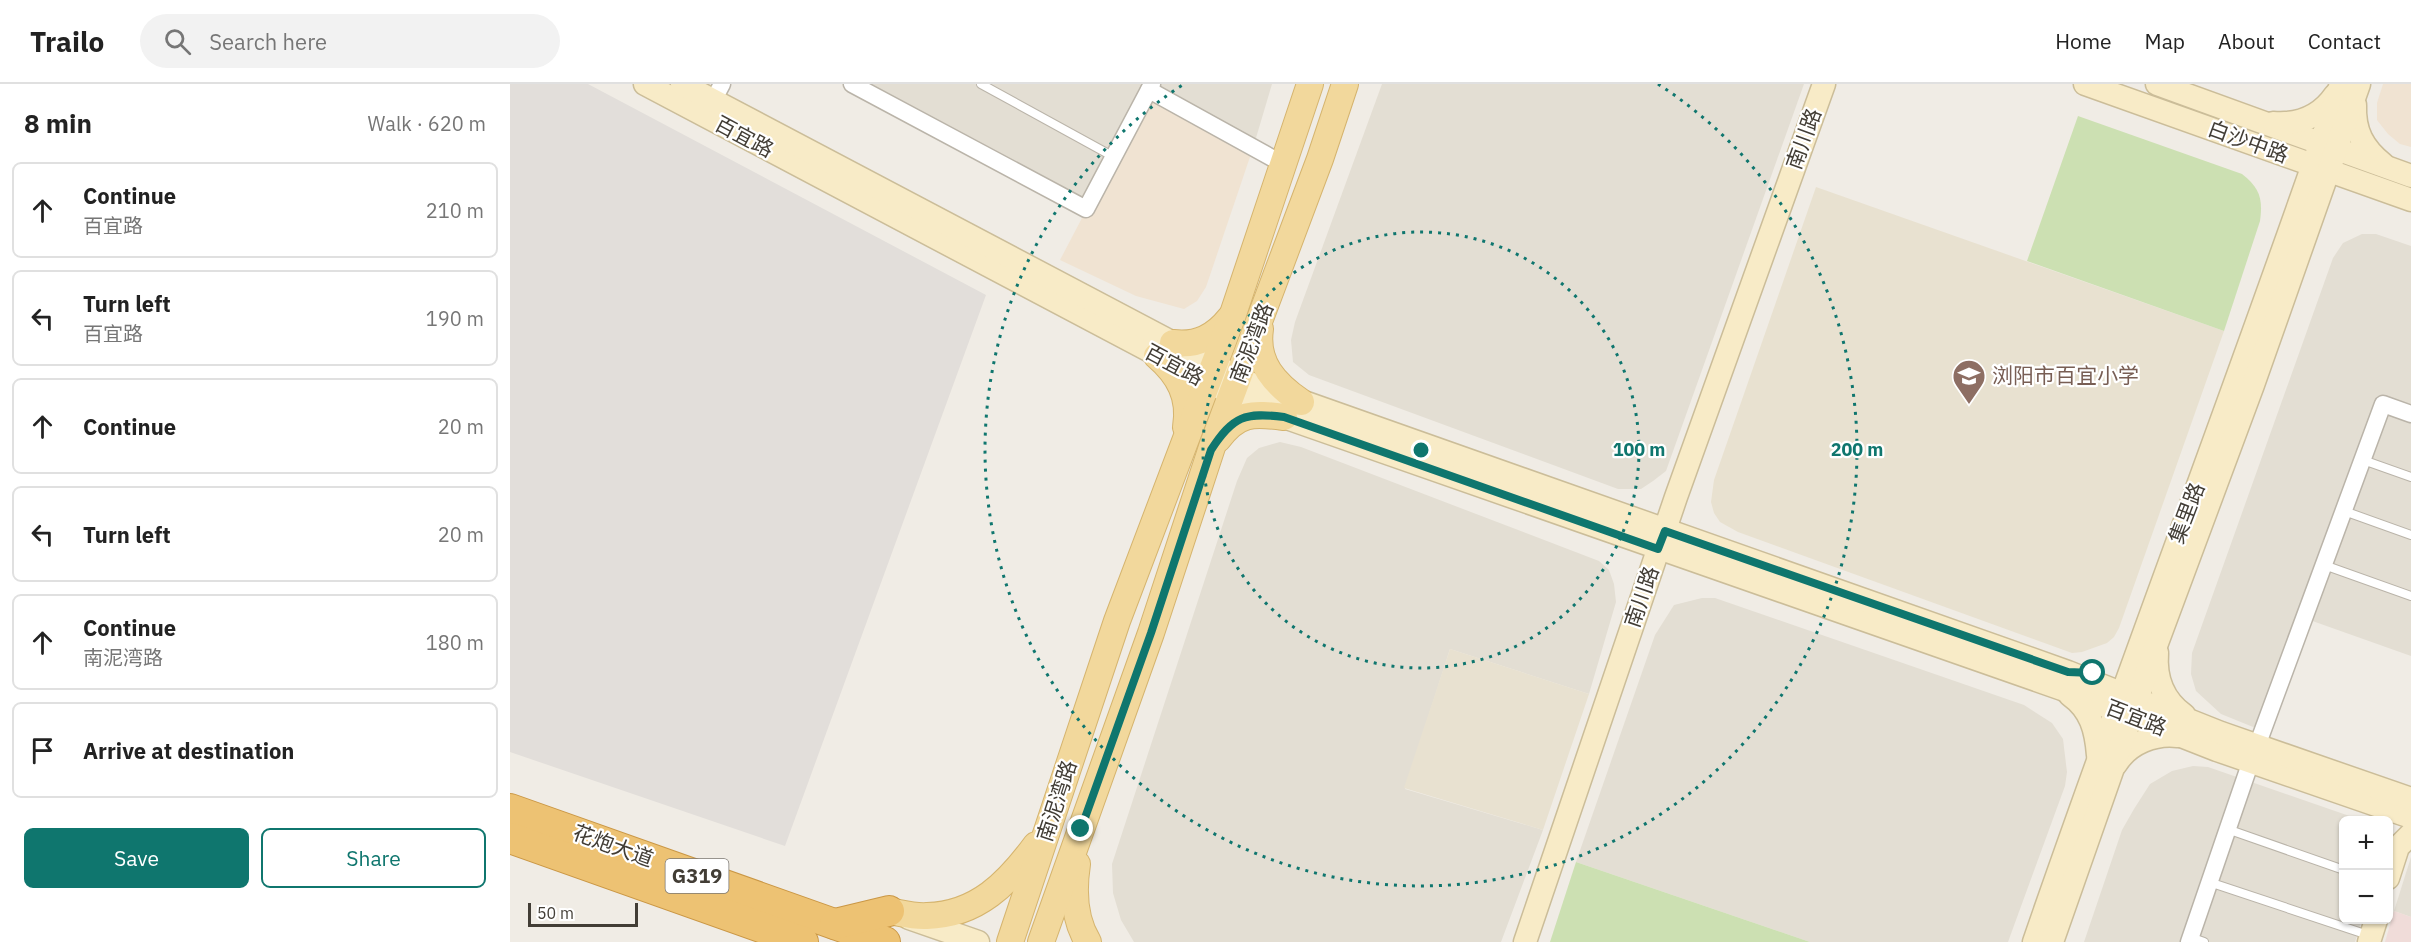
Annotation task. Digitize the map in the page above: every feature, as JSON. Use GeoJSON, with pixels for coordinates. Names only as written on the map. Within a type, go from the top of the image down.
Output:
{"type":"FeatureCollection","features":[{"type":"Feature","properties":{"kind":"highway","name":"花炮大道"},"geometry":{"type":"LineString","coordinates":[[510,809],[885,942]]}},
{"type":"Feature","properties":{"kind":"highway","name":"花炮大道"},"geometry":{"type":"LineString","coordinates":[[510,838],[803,942]]}},
{"type":"Feature","properties":{"kind":"highway"},"geometry":{"type":"LineString","coordinates":[[835,924],[890,911]]}},
{"type":"Feature","properties":{"kind":"main road","name":"南泥湾路"},"geometry":{"type":"LineString","coordinates":[[1010,942],[1117,621],[1232,316],[1310,84]]}},
{"type":"Feature","properties":{"kind":"main road","name":"南泥湾路"},"geometry":{"type":"LineString","coordinates":[[1041,942],[1151,633],[1211,450],[1261,322],[1345,84]]}},
{"type":"Feature","properties":{"kind":"main road"},"geometry":{"type":"LineString","coordinates":[[1184,440],[1187,420],[1184,392],[1165,349],[1205,340],[1216,333],[1232,316]]}},
{"type":"Feature","properties":{"kind":"main road"},"geometry":{"type":"LineString","coordinates":[[1211,450],[1239,418],[1292,410],[1279,386],[1266,371],[1260,350],[1261,322]]}},
{"type":"Feature","properties":{"kind":"main road"},"geometry":{"type":"LineString","coordinates":[[890,911],[924,916],[945,915],[963,911],[981,901],[1000,888],[1013,874],[1050,822]]}},
{"type":"Feature","properties":{"kind":"main road"},"geometry":{"type":"LineString","coordinates":[[1081,829],[1075,894],[1077,913],[1083,934],[1088,942]]}},
{"type":"Feature","properties":{"kind":"street","name":"百宜路"},"geometry":{"type":"LineString","coordinates":[[645,84],[1210,373],[1292,410],[2065,680],[2411,817]]}},
{"type":"Feature","properties":{"kind":"street","name":"百宜路"},"geometry":{"type":"LineString","coordinates":[[682,84],[718,92],[1165,349]]}},
{"type":"Feature","properties":{"kind":"street"},"geometry":{"type":"LineString","coordinates":[[852,84],[1086,209],[1151,87],[1283,164]]}},
{"type":"Feature","properties":{"kind":"street","name":"南川路"},"geometry":{"type":"LineString","coordinates":[[1535,942],[1665,541],[1824,84]]}},
{"type":"Feature","properties":{"kind":"street","name":"南川路"},"geometry":{"type":"LineString","coordinates":[[1682,491],[1833,84]]}},
{"type":"Feature","properties":{"kind":"street","name":"白沙中路"},"geometry":{"type":"LineString","coordinates":[[2085,84],[2411,200]]}},
{"type":"Feature","properties":{"kind":"street","name":"白沙中路"},"geometry":{"type":"LineString","coordinates":[[2157,84],[2411,176]]}},
{"type":"Feature","properties":{"kind":"street"},"geometry":{"type":"LineString","coordinates":[[2263,123],[2288,124],[2314,117],[2349,87],[2360,138],[2376,159],[2386,167]]}},
{"type":"Feature","properties":{"kind":"street","name":"集里路"},"geometry":{"type":"LineString","coordinates":[[2034,942],[2104,764],[2234,390],[2303,218],[2349,87]]}},
{"type":"Feature","properties":{"kind":"street"},"geometry":{"type":"LineString","coordinates":[[2265,148],[2277,157],[2292,179],[2303,218],[2340,188],[2352,186],[2384,191]]}},
{"type":"Feature","properties":{"kind":"street"},"geometry":{"type":"LineString","coordinates":[[2194,940],[2209,882],[2254,754],[2383,404],[2411,414]]}},
{"type":"Feature","properties":{"kind":"street"},"geometry":{"type":"LineString","coordinates":[[1682,491],[1689,526],[1706,555],[1676,567],[1649,589],[1640,558],[1617,524],[1652,512],[1682,491]]}},
{"type":"Feature","properties":{"kind":"street","name":"南川路"},"geometry":{"type":"LineString","coordinates":[[1525,942],[1649,589]]}},
{"type":"Feature","properties":{"kind":"street"},"geometry":{"type":"LineString","coordinates":[[2148,642],[2157,659],[2164,694],[2189,730],[2140,742],[2119,759],[2104,764],[2090,717],[2065,680],[2081,673],[2108,670],[2120,665],[2148,642]]}},
{"type":"Feature","properties":{"kind":"street","name":"百宜路"},"geometry":{"type":"LineString","coordinates":[[2254,754],[2411,799]]}},
{"type":"Feature","properties":{"kind":"street","name":"集里路"},"geometry":{"type":"LineString","coordinates":[[2052,942],[2104,764]]}},
{"type":"Feature","properties":{"kind":"street"},"geometry":{"type":"LineString","coordinates":[[2379,806],[2387,816]]}},
{"type":"Feature","properties":{"kind":"street"},"geometry":{"type":"LineString","coordinates":[[2391,870],[2398,847],[2411,834]]}},
{"type":"Feature","properties":{"kind":"street"},"geometry":{"type":"LineString","coordinates":[[890,911],[978,942]]}},
{"type":"Feature","properties":{"kind":"lane"},"geometry":{"type":"LineString","coordinates":[[981,84],[1114,157]]}},
{"type":"Feature","properties":{"kind":"lane"},"geometry":{"type":"LineString","coordinates":[[2363,460],[2411,477]]}},
{"type":"Feature","properties":{"kind":"lane"},"geometry":{"type":"LineString","coordinates":[[2344,511],[2411,535]]}},
{"type":"Feature","properties":{"kind":"lane"},"geometry":{"type":"LineString","coordinates":[[2324,565],[2411,596]]}},
{"type":"Feature","properties":{"kind":"lane"},"geometry":{"type":"LineString","coordinates":[[2228,829],[2339,869]]}},
{"type":"Feature","properties":{"kind":"lane"},"geometry":{"type":"LineString","coordinates":[[2209,882],[2368,931]]}},
{"type":"Feature","properties":{"kind":"shaded area"},"geometry":{"type":"Polygon","coordinates":[[[510,84],[588,84],[986,295],[785,846],[510,752],[510,84]]]}},
{"type":"Feature","properties":{"kind":"shaded area"},"geometry":{"type":"Polygon","coordinates":[[[852,84],[1272,84],[1253,148],[1086,209],[852,84]]]}},
{"type":"Feature","properties":{"kind":"shaded area"},"geometry":{"type":"Polygon","coordinates":[[[1382,84],[1804,84],[1666,471],[1641,489],[1618,489],[1309,375],[1293,362],[1291,340],[1295,322],[1382,84]]]}},
{"type":"Feature","properties":{"kind":"shaded area"},"geometry":{"type":"Polygon","coordinates":[[[2383,84],[2411,84],[2411,147],[2400,144],[2377,120],[2377,103],[2383,84]]]}},
{"type":"Feature","properties":{"kind":"shaded area"},"geometry":{"type":"Polygon","coordinates":[[[1149,90],[1253,148],[1206,287],[1197,301],[1184,309],[1136,296],[1060,260],[1149,90]]]}},
{"type":"Feature","properties":{"kind":"shaded area","name":"浏阳市百宜小学"},"geometry":{"type":"Polygon","coordinates":[[[1816,187],[2224,331],[2119,628],[2107,643],[2072,653],[1738,532],[1720,522],[1714,513],[1711,502],[1714,480],[1816,187]]]}},
{"type":"Feature","properties":{"kind":"shaded area"},"geometry":{"type":"Polygon","coordinates":[[[2362,234],[2376,234],[2411,246],[2411,656],[2304,618],[2263,731],[2221,714],[2196,691],[2191,674],[2192,653],[2333,258],[2343,243],[2362,234]]]}},
{"type":"Feature","properties":{"kind":"shaded area"},"geometry":{"type":"Polygon","coordinates":[[[1280,442],[1301,447],[1599,561],[1609,570],[1614,584],[1616,602],[1589,694],[1450,649],[1405,789],[1543,830],[1501,942],[1134,942],[1121,920],[1113,893],[1112,864],[1237,481],[1247,458],[1259,448],[1280,442]]]}},
{"type":"Feature","properties":{"kind":"shaded area"},"geometry":{"type":"Polygon","coordinates":[[[1702,598],[1715,598],[2024,705],[2052,723],[2063,739],[2067,772],[2065,786],[2008,942],[1810,942],[1576,862],[1655,635],[1674,605],[1702,598]]]}},
{"type":"Feature","properties":{"kind":"shaded area"},"geometry":{"type":"Polygon","coordinates":[[[1450,649],[1589,694],[1543,830],[1404,788],[1450,649]]]}},
{"type":"Feature","properties":{"kind":"shaded area"},"geometry":{"type":"Polygon","coordinates":[[[2193,766],[2208,767],[2349,816],[2339,816],[2339,924],[2361,924],[2355,942],[2084,942],[2122,830],[2150,784],[2172,771],[2193,766]]]}},
{"type":"Feature","properties":{"kind":"shaded area"},"geometry":{"type":"Polygon","coordinates":[[[2411,857],[2411,917],[2394,911],[2411,857]]]}},
{"type":"Feature","properties":{"kind":"shaded area"},"geometry":{"type":"Polygon","coordinates":[[[2394,911],[2411,917],[2411,942],[2385,942],[2390,924],[2393,924],[2394,911]]]}},
{"type":"Feature","properties":{"kind":"green space"},"geometry":{"type":"Polygon","coordinates":[[[2078,116],[2242,174],[2253,184],[2259,194],[2260,221],[2224,331],[2027,261],[2078,116]]]}},
{"type":"Feature","properties":{"kind":"green space"},"geometry":{"type":"Polygon","coordinates":[[[1576,862],[1810,942],[1550,942],[1576,862]]]}},
{"type":"Feature","properties":{"kind":"place","name":"浏阳市百宜小学"},"geometry":{"type":"Point","coordinates":[1969,405]}},
{"type":"Feature","properties":{"kind":"route"},"geometry":{"type":"LineString","coordinates":[[1081,829],[1151,633],[1211,450],[1229,426],[1239,418],[1250,415],[1284,417],[1658,549],[1665,531],[2068,672],[2093,673]]}}]}
